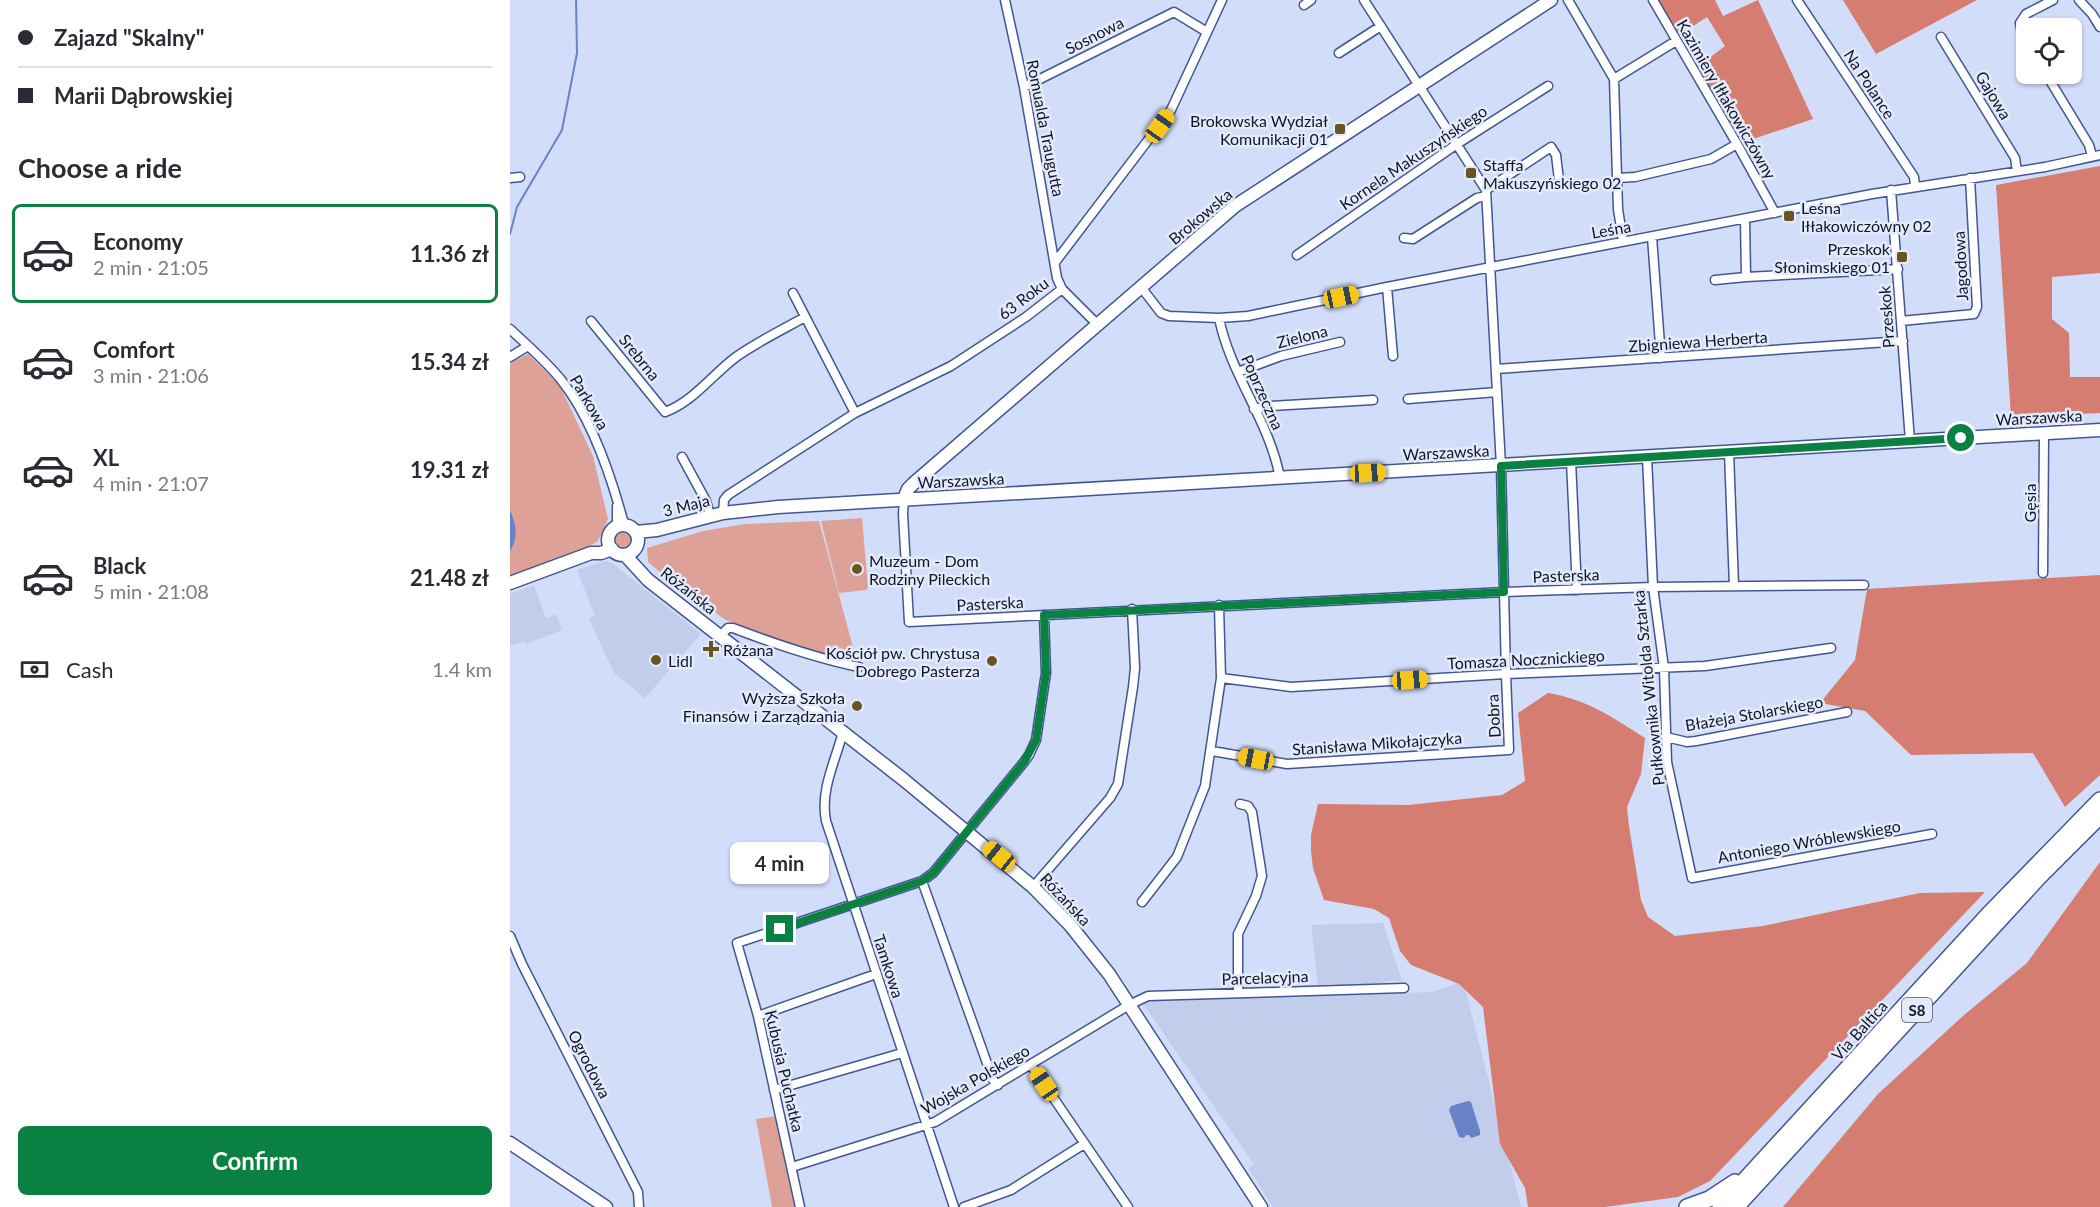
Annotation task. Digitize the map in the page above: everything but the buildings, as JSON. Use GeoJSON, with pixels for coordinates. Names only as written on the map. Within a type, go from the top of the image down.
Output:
{"type":"FeatureCollection","features":[{"type":"Feature","properties":{"kind":"highway","name":"Via Baltica"},"geometry":{"type":"LineString","coordinates":[[1720,1207],[1995,907],[2100,800]]}},
{"type":"Feature","properties":{"kind":"highway","name":"Via Baltica"},"geometry":{"type":"LineString","coordinates":[[1736,1207],[2038,878],[2100,816]]}},
{"type":"Feature","properties":{"kind":"highway"},"geometry":{"type":"LineString","coordinates":[[1687,1207],[1718,1194],[1763,1161]]}},
{"type":"Feature","properties":{"kind":"street","name":"Romualda Traugutta"},"geometry":{"type":"LineString","coordinates":[[1005,0],[1024,87],[1056,261]]}},
{"type":"Feature","properties":{"kind":"street","name":"63 Roku"},"geometry":{"type":"LineString","coordinates":[[723,513],[724,500],[728,495],[855,413],[951,366],[1026,317],[1062,289],[1056,261],[1171,110],[1222,0]]}},
{"type":"Feature","properties":{"kind":"street"},"geometry":{"type":"LineString","coordinates":[[1364,0],[1458,144],[1486,193]]}},
{"type":"Feature","properties":{"kind":"street","name":"Brokowska"},"geometry":{"type":"LineString","coordinates":[[904,499],[908,489],[914,483],[1235,206],[1551,0]]}},
{"type":"Feature","properties":{"kind":"street"},"geometry":{"type":"LineString","coordinates":[[1568,0],[1614,79],[1618,209],[1623,241]]}},
{"type":"Feature","properties":{"kind":"street","name":"Kazimiery Iłłakowiczówny"},"geometry":{"type":"LineString","coordinates":[[1653,0],[1775,213]]}},
{"type":"Feature","properties":{"kind":"street","name":"Na Polance"},"geometry":{"type":"LineString","coordinates":[[1797,0],[1914,177],[1915,186]]}},
{"type":"Feature","properties":{"kind":"street"},"geometry":{"type":"LineString","coordinates":[[2023,18],[2026,14],[2053,0]]}},
{"type":"Feature","properties":{"kind":"street"},"geometry":{"type":"LineString","coordinates":[[2079,0],[2100,27]]}},
{"type":"Feature","properties":{"kind":"street","name":"Sosnowa"},"geometry":{"type":"LineString","coordinates":[[1024,87],[1174,12],[1207,32]]}},
{"type":"Feature","properties":{"kind":"street"},"geometry":{"type":"LineString","coordinates":[[1339,53],[1381,26]]}},
{"type":"Feature","properties":{"kind":"street","name":"Gajowa"},"geometry":{"type":"LineString","coordinates":[[1941,37],[2015,158],[2018,171]]}},
{"type":"Feature","properties":{"kind":"street"},"geometry":{"type":"LineString","coordinates":[[1614,79],[1676,41]]}},
{"type":"Feature","properties":{"kind":"street"},"geometry":{"type":"LineString","coordinates":[[2052,84],[2096,155]]}},
{"type":"Feature","properties":{"kind":"street","name":"Kornela Makuszyńskiego"},"geometry":{"type":"LineString","coordinates":[[1297,255],[1458,144],[1548,86]]}},
{"type":"Feature","properties":{"kind":"street"},"geometry":{"type":"LineString","coordinates":[[1617,178],[1635,177],[1712,159],[1737,144]]}},
{"type":"Feature","properties":{"kind":"street"},"geometry":{"type":"LineString","coordinates":[[1404,238],[1413,239],[1486,193],[1551,147],[1556,155],[1559,180]]}},
{"type":"Feature","properties":{"kind":"street","name":"Leśna"},"geometry":{"type":"LineString","coordinates":[[1141,287],[1161,313],[1169,316],[1219,318],[1248,316],[1891,190],[2018,171],[2096,155]]}},
{"type":"Feature","properties":{"kind":"street"},"geometry":{"type":"LineString","coordinates":[[510,178],[520,177]]}},
{"type":"Feature","properties":{"kind":"street","name":"Jagodowa"},"geometry":{"type":"LineString","coordinates":[[1901,321],[1974,314],[1977,307],[1971,178]]}},
{"type":"Feature","properties":{"kind":"street","name":"Przeskok"},"geometry":{"type":"LineString","coordinates":[[1891,190],[1910,441]]}},
{"type":"Feature","properties":{"kind":"street","name":"Dobra"},"geometry":{"type":"LineString","coordinates":[[1486,193],[1501,466],[1509,750]]}},
{"type":"Feature","properties":{"kind":"street"},"geometry":{"type":"LineString","coordinates":[[1745,219],[1746,277]]}},
{"type":"Feature","properties":{"kind":"street"},"geometry":{"type":"LineString","coordinates":[[1652,237],[1661,358]]}},
{"type":"Feature","properties":{"kind":"street"},"geometry":{"type":"LineString","coordinates":[[1715,280],[1898,269]]}},
{"type":"Feature","properties":{"kind":"street"},"geometry":{"type":"LineString","coordinates":[[1387,287],[1394,356]]}},
{"type":"Feature","properties":{"kind":"street"},"geometry":{"type":"LineString","coordinates":[[1062,289],[1097,324]]}},
{"type":"Feature","properties":{"kind":"street"},"geometry":{"type":"LineString","coordinates":[[793,293],[855,413]]}},
{"type":"Feature","properties":{"kind":"street","name":"Srebrna"},"geometry":{"type":"LineString","coordinates":[[591,321],[665,412],[682,404],[751,347],[805,318]]}},
{"type":"Feature","properties":{"kind":"street","name":"Poprzeczna"},"geometry":{"type":"LineString","coordinates":[[1219,318],[1222,333],[1276,459],[1280,478]]}},
{"type":"Feature","properties":{"kind":"street","name":"Parkowa"},"geometry":{"type":"LineString","coordinates":[[510,329],[564,383],[581,411],[611,479],[620,525]]}},
{"type":"Feature","properties":{"kind":"street","name":"Zielona"},"geometry":{"type":"LineString","coordinates":[[1238,372],[1281,356],[1340,342]]}},
{"type":"Feature","properties":{"kind":"street","name":"Zbigniewa Herberta"},"geometry":{"type":"LineString","coordinates":[[1496,369],[1903,342]]}},
{"type":"Feature","properties":{"kind":"street"},"geometry":{"type":"LineString","coordinates":[[510,357],[528,346]]}},
{"type":"Feature","properties":{"kind":"street"},"geometry":{"type":"LineString","coordinates":[[1408,399],[1497,392]]}},
{"type":"Feature","properties":{"kind":"street"},"geometry":{"type":"LineString","coordinates":[[1254,409],[1373,400]]}},
{"type":"Feature","properties":{"kind":"street","name":"Warszawska"},"geometry":{"type":"LineString","coordinates":[[723,513],[904,499],[2100,430]]}},
{"type":"Feature","properties":{"kind":"street","name":"Gęsia"},"geometry":{"type":"LineString","coordinates":[[2043,433],[2043,573]]}},
{"type":"Feature","properties":{"kind":"street"},"geometry":{"type":"LineString","coordinates":[[1730,452],[1734,585]]}},
{"type":"Feature","properties":{"kind":"street"},"geometry":{"type":"LineString","coordinates":[[682,457],[706,501],[710,515]]}},
{"type":"Feature","properties":{"kind":"street","name":"Pułkownika Witolda Sztarka"},"geometry":{"type":"LineString","coordinates":[[1647,457],[1653,586],[1664,668],[1667,762],[1692,878]]}},
{"type":"Feature","properties":{"kind":"street"},"geometry":{"type":"LineString","coordinates":[[1571,461],[1577,590]]}},
{"type":"Feature","properties":{"kind":"street","name":"Pasterska"},"geometry":{"type":"LineString","coordinates":[[904,499],[909,622],[1132,609],[1653,586],[1864,585]]}},
{"type":"Feature","properties":{"kind":"street","name":"3 Maja"},"geometry":{"type":"LineString","coordinates":[[637,536],[723,513]]}},
{"type":"Feature","properties":{"kind":"street"},"geometry":{"type":"LineString","coordinates":[[510,583],[591,553],[598,546],[610,545],[628,553],[637,547],[637,536],[633,528],[620,525],[610,532],[610,545]]}},
{"type":"Feature","properties":{"kind":"street","name":"Różańska"},"geometry":{"type":"LineString","coordinates":[[628,553],[636,567],[648,580],[967,830],[1034,887],[1092,951],[1261,1207]]}},
{"type":"Feature","properties":{"kind":"street"},"geometry":{"type":"LineString","coordinates":[[1142,902],[1178,857],[1203,794],[1212,751],[1221,678],[1218,605]]}},
{"type":"Feature","properties":{"kind":"street"},"geometry":{"type":"LineString","coordinates":[[1034,887],[1110,798],[1118,784],[1135,668],[1132,609]]}},
{"type":"Feature","properties":{"kind":"street"},"geometry":{"type":"LineString","coordinates":[[853,904],[922,881],[933,873],[1033,749],[1046,673],[1044,615]]}},
{"type":"Feature","properties":{"kind":"street"},"geometry":{"type":"LineString","coordinates":[[720,636],[728,628],[733,628],[824,660],[859,667]]}},
{"type":"Feature","properties":{"kind":"street","name":"Tomasza Nocznickiego"},"geometry":{"type":"LineString","coordinates":[[1221,678],[1290,687],[1506,674],[1705,666],[1831,648]]}},
{"type":"Feature","properties":{"kind":"street","name":"Błażeja Stolarskiego"},"geometry":{"type":"LineString","coordinates":[[1666,737],[1687,742],[1696,741],[1847,712]]}},
{"type":"Feature","properties":{"kind":"street","name":"Tamkowa"},"geometry":{"type":"LineString","coordinates":[[843,732],[828,780],[823,806],[826,821],[954,1207]]}},
{"type":"Feature","properties":{"kind":"street","name":"Stanisława Mikołajczyka"},"geometry":{"type":"LineString","coordinates":[[1212,751],[1287,764],[1509,750]]}},
{"type":"Feature","properties":{"kind":"street"},"geometry":{"type":"LineString","coordinates":[[1238,993],[1239,933],[1256,896],[1262,876],[1252,812],[1248,806],[1240,804]]}},
{"type":"Feature","properties":{"kind":"street","name":"Antoniego Wróblewskiego"},"geometry":{"type":"LineString","coordinates":[[1692,878],[1932,834]]}},
{"type":"Feature","properties":{"kind":"street"},"geometry":{"type":"LineString","coordinates":[[922,881],[993,1080],[998,1085]]}},
{"type":"Feature","properties":{"kind":"street","name":"Kubusia Puchatka"},"geometry":{"type":"LineString","coordinates":[[800,1207],[758,1016],[737,943],[853,904]]}},
{"type":"Feature","properties":{"kind":"street","name":"Ogrodowa"},"geometry":{"type":"LineString","coordinates":[[510,936],[638,1192],[639,1207]]}},
{"type":"Feature","properties":{"kind":"street"},"geometry":{"type":"LineString","coordinates":[[758,1016],[876,974]]}},
{"type":"Feature","properties":{"kind":"street","name":"Parcelacyjna"},"geometry":{"type":"LineString","coordinates":[[1129,1005],[1148,996],[1404,988]]}},
{"type":"Feature","properties":{"kind":"street","name":"Wojska Polskiego"},"geometry":{"type":"LineString","coordinates":[[792,1167],[927,1126],[1129,1005]]}},
{"type":"Feature","properties":{"kind":"street"},"geometry":{"type":"LineString","coordinates":[[774,1090],[902,1053]]}},
{"type":"Feature","properties":{"kind":"street"},"geometry":{"type":"LineString","coordinates":[[1031,1065],[1128,1207]]}},
{"type":"Feature","properties":{"kind":"street"},"geometry":{"type":"LineString","coordinates":[[510,1143],[601,1206]]}},
{"type":"Feature","properties":{"kind":"street"},"geometry":{"type":"LineString","coordinates":[[964,1207],[1011,1190],[1084,1144]]}},
{"type":"Feature","properties":{"kind":"shaded area"},"geometry":{"type":"Polygon","coordinates":[[[1657,0],[1715,0],[1723,16],[1758,0],[1813,119],[1741,143],[1696,68],[1725,46],[1707,17],[1678,36],[1657,0]]]}},
{"type":"Feature","properties":{"kind":"shaded area"},"geometry":{"type":"Polygon","coordinates":[[[1843,0],[1977,0],[1876,54],[1843,0]]]}},
{"type":"Feature","properties":{"kind":"shaded area"},"geometry":{"type":"Polygon","coordinates":[[[2100,166],[2100,273],[2052,277],[2052,319],[2069,333],[2070,377],[2100,377],[2100,413],[2011,417],[1996,185],[2100,166]]]}},
{"type":"Feature","properties":{"kind":"shaded area"},"geometry":{"type":"Polygon","coordinates":[[[528,354],[560,386],[593,456],[608,519],[598,541],[583,550],[510,579],[510,363],[528,354]]]}},
{"type":"Feature","properties":{"kind":"shaded area"},"geometry":{"type":"Polygon","coordinates":[[[862,518],[868,588],[839,593],[821,521],[862,518]]]}},
{"type":"Feature","properties":{"kind":"shaded area"},"geometry":{"type":"Polygon","coordinates":[[[819,521],[857,662],[820,655],[724,619],[691,594],[680,589],[648,562],[647,548],[703,531],[745,524],[819,521]]]}},
{"type":"Feature","properties":{"kind":"shaded area"},"geometry":{"type":"Polygon","coordinates":[[[623,531],[629,534],[632,540],[629,546],[623,549],[617,546],[614,540],[617,534],[623,531]]]}},
{"type":"Feature","properties":{"kind":"shaded area"},"geometry":{"type":"Polygon","coordinates":[[[605,561],[612,563],[701,634],[645,698],[614,673],[589,619],[595,616],[577,570],[605,561]]]}},
{"type":"Feature","properties":{"kind":"shaded area"},"geometry":{"type":"Polygon","coordinates":[[[2100,575],[2100,775],[2065,807],[2033,753],[1911,755],[1865,711],[1820,703],[1855,660],[1867,589],[2100,575]]]}},
{"type":"Feature","properties":{"kind":"shaded area"},"geometry":{"type":"Polygon","coordinates":[[[534,585],[546,618],[556,614],[562,630],[526,644],[524,641],[510,646],[510,594],[534,585]]]}},
{"type":"Feature","properties":{"kind":"shaded area"},"geometry":{"type":"Polygon","coordinates":[[[1548,693],[1587,705],[1645,738],[1641,774],[1627,807],[1629,826],[1641,900],[1648,917],[1675,936],[1763,926],[1920,893],[1985,892],[1710,1181],[1678,1197],[1605,1207],[1528,1207],[1525,1188],[1500,1144],[1483,1007],[1459,984],[1411,965],[1400,951],[1389,918],[1374,909],[1324,900],[1313,868],[1311,835],[1318,804],[1408,805],[1502,795],[1525,781],[1518,713],[1548,693]]]}},
{"type":"Feature","properties":{"kind":"shaded area"},"geometry":{"type":"Polygon","coordinates":[[[2100,862],[2100,1207],[1783,1207],[1878,1094],[1964,1015],[2027,963],[2100,862]]]}},
{"type":"Feature","properties":{"kind":"shaded area"},"geometry":{"type":"Polygon","coordinates":[[[1383,923],[1402,981],[1387,981],[1379,985],[1334,986],[1334,983],[1318,986],[1311,925],[1383,923]]]}},
{"type":"Feature","properties":{"kind":"shaded area"},"geometry":{"type":"Polygon","coordinates":[[[1463,981],[1521,1207],[1273,1207],[1248,1168],[1254,1164],[1141,1001],[1242,996],[1433,992],[1463,981]]]}},
{"type":"Feature","properties":{"kind":"shaded area"},"geometry":{"type":"Polygon","coordinates":[[[777,1116],[797,1207],[772,1207],[756,1119],[777,1116]]]}},
{"type":"Feature","properties":{"kind":"water"},"geometry":{"type":"Polygon","coordinates":[[[510,510],[516,531],[515,541],[510,551],[510,510]]]}},
{"type":"Feature","properties":{"kind":"water"},"geometry":{"type":"Polygon","coordinates":[[[1471,1102],[1480,1135],[1471,1138],[1466,1135],[1464,1138],[1459,1137],[1449,1110],[1451,1106],[1471,1102]]]}},
{"type":"Feature","properties":{"kind":"waterway"},"geometry":{"type":"LineString","coordinates":[[510,234],[517,207],[562,130],[577,53],[576,0]]}},
{"type":"Feature","properties":{"kind":"place","name":"Brokowska Wydział Komunikacji 01"},"geometry":{"type":"Point","coordinates":[1340,129]}},
{"type":"Feature","properties":{"kind":"place","name":"Staffa Makuszyńskiego 02"},"geometry":{"type":"Point","coordinates":[1471,173]}},
{"type":"Feature","properties":{"kind":"place","name":"Leśna Iłłakowiczówny 02"},"geometry":{"type":"Point","coordinates":[1789,216]}},
{"type":"Feature","properties":{"kind":"place","name":"Przeskok Słonimskiego 01"},"geometry":{"type":"Point","coordinates":[1902,257]}},
{"type":"Feature","properties":{"kind":"place","name":"Muzeum - Dom Rodziny Pileckich"},"geometry":{"type":"Point","coordinates":[857,569]}},
{"type":"Feature","properties":{"kind":"place","name":"Różana"},"geometry":{"type":"Point","coordinates":[711,649]}},
{"type":"Feature","properties":{"kind":"place","name":"Lidl"},"geometry":{"type":"Point","coordinates":[656,660]}},
{"type":"Feature","properties":{"kind":"place","name":"Kościół pw. Chrystusa Dobrego Pasterza"},"geometry":{"type":"Point","coordinates":[992,661]}},
{"type":"Feature","properties":{"kind":"place","name":"Wyższa Szkoła Finansów i Zarządzania"},"geometry":{"type":"Point","coordinates":[857,706]}},
{"type":"Feature","properties":{"kind":"route"},"geometry":{"type":"LineString","coordinates":[[780,929],[922,881],[933,873],[1033,749],[1046,673],[1044,615],[1504,592],[1501,466],[1961,438]]}}]}
